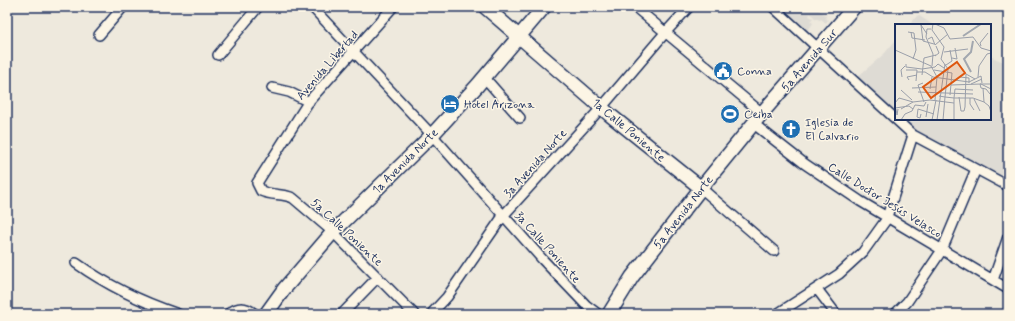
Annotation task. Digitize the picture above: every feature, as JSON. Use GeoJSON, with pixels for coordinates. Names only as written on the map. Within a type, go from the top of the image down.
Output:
{"type":"FeatureCollection","features":[{"type":"Feature","properties":{"kind":"street"},"geometry":{"type":"LineString","coordinates":[[99,35],[123,7]]}},
{"type":"Feature","properties":{"kind":"street"},"geometry":{"type":"LineString","coordinates":[[218,55],[258,7]]}},
{"type":"Feature","properties":{"kind":"street","name":"3a Calle Poniente"},"geometry":{"type":"LineString","coordinates":[[312,7],[432,135],[503,216],[563,281],[586,305],[598,314]]}},
{"type":"Feature","properties":{"kind":"street","name":"Avenida Libertad"},"geometry":{"type":"LineString","coordinates":[[257,183],[309,102],[393,7]]}},
{"type":"Feature","properties":{"kind":"street","name":"1a Calle Poniente"},"geometry":{"type":"LineString","coordinates":[[485,7],[774,251]]}},
{"type":"Feature","properties":{"kind":"street","name":"1a Avenida Norte"},"geometry":{"type":"LineString","coordinates":[[266,314],[275,300],[333,232],[432,135],[520,37],[544,7]]}},
{"type":"Feature","properties":{"kind":"street"},"geometry":{"type":"LineString","coordinates":[[635,7],[762,113]]}},
{"type":"Feature","properties":{"kind":"street","name":"3a Avenida Norte"},"geometry":{"type":"LineString","coordinates":[[431,314],[447,297],[503,216],[602,107],[689,7]]}},
{"type":"Feature","properties":{"kind":"street"},"geometry":{"type":"LineString","coordinates":[[773,7],[895,118]]}},
{"type":"Feature","properties":{"kind":"street","name":"5a Avenida Sur"},"geometry":{"type":"LineString","coordinates":[[762,113],[854,7]]}},
{"type":"Feature","properties":{"kind":"street"},"geometry":{"type":"LineString","coordinates":[[484,77],[520,118]]}},
{"type":"Feature","properties":{"kind":"street"},"geometry":{"type":"LineString","coordinates":[[272,88],[289,92],[309,102]]}},
{"type":"Feature","properties":{"kind":"street","name":"5a Avenida Norte"},"geometry":{"type":"LineString","coordinates":[[609,314],[632,277],[700,188],[762,113]]}},
{"type":"Feature","properties":{"kind":"street"},"geometry":{"type":"LineString","coordinates":[[897,120],[913,135],[1008,186]]}},
{"type":"Feature","properties":{"kind":"street","name":"Calle Doctor Jesús Velasco"},"geometry":{"type":"LineString","coordinates":[[754,124],[805,164],[887,217],[1008,289]]}},
{"type":"Feature","properties":{"kind":"street"},"geometry":{"type":"LineString","coordinates":[[777,314],[839,274],[863,252],[887,217],[913,135]]}},
{"type":"Feature","properties":{"kind":"street"},"geometry":{"type":"LineString","coordinates":[[895,314],[907,302],[942,250],[976,169]]}},
{"type":"Feature","properties":{"kind":"street","name":"5a Calle Poniente"},"geometry":{"type":"LineString","coordinates":[[257,183],[261,191],[293,198],[333,232],[414,314]]}},
{"type":"Feature","properties":{"kind":"street"},"geometry":{"type":"LineString","coordinates":[[993,280],[1008,237]]}},
{"type":"Feature","properties":{"kind":"street"},"geometry":{"type":"LineString","coordinates":[[76,264],[116,288],[178,314]]}},
{"type":"Feature","properties":{"kind":"street"},"geometry":{"type":"LineString","coordinates":[[342,314],[378,277]]}},
{"type":"Feature","properties":{"kind":"street"},"geometry":{"type":"LineString","coordinates":[[817,289],[836,314]]}},
{"type":"Feature","properties":{"kind":"street"},"geometry":{"type":"LineString","coordinates":[[228,314],[234,309],[241,307],[248,309],[255,314]]}},
{"type":"Feature","properties":{"kind":"shaded area"},"geometry":{"type":"Polygon","coordinates":[[[778,7],[797,7],[800,9],[803,7],[818,7],[817,8],[826,16],[825,18],[828,20],[826,23],[821,19],[815,18],[809,12],[809,16],[813,18],[810,21],[813,23],[807,32],[778,7]]]}},
{"type":"Feature","properties":{"kind":"shaded area"},"geometry":{"type":"Polygon","coordinates":[[[918,15],[932,24],[910,24],[918,15]]]}},
{"type":"Feature","properties":{"kind":"shaded area"},"geometry":{"type":"Polygon","coordinates":[[[895,41],[895,113],[856,78],[884,54],[895,41]]]}},
{"type":"Feature","properties":{"kind":"shaded area"},"geometry":{"type":"Polygon","coordinates":[[[991,56],[1008,64],[1008,181],[915,131],[903,120],[991,120],[991,56]]]}},
{"type":"Feature","properties":{"kind":"place","name":"Conna"},"geometry":{"type":"Point","coordinates":[723,71]}},
{"type":"Feature","properties":{"kind":"place","name":"Hotel Arizona"},"geometry":{"type":"Point","coordinates":[450,104]}},
{"type":"Feature","properties":{"kind":"place","name":"Ceiba"},"geometry":{"type":"Point","coordinates":[730,114]}},
{"type":"Feature","properties":{"kind":"place","name":"Iglesia de El Calvario"},"geometry":{"type":"Point","coordinates":[791,129]}}]}
